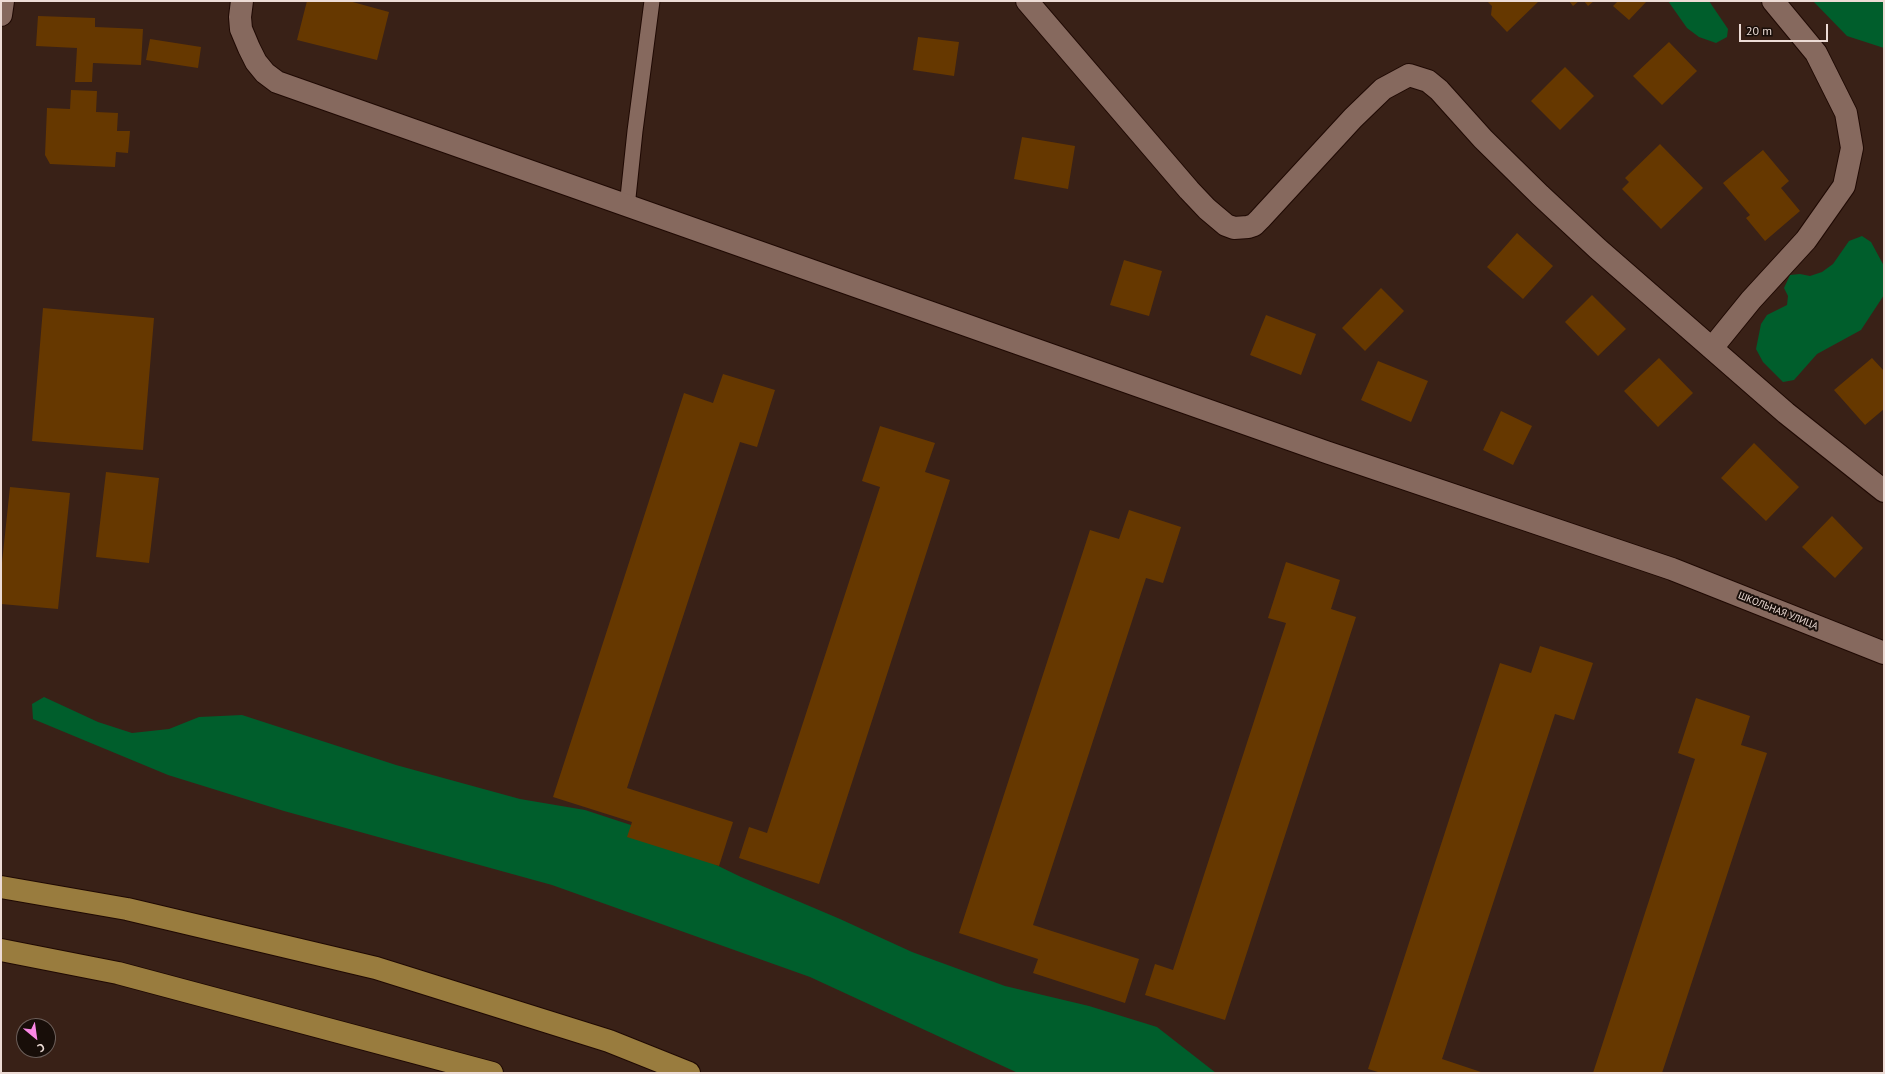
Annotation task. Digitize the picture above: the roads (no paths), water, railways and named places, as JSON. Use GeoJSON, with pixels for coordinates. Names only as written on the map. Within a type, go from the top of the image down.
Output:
{"type":"FeatureCollection","features":[{"type":"Feature","properties":{"kind":"main road"},"geometry":{"type":"LineString","coordinates":[[1,886],[127,909],[376,968],[609,1041],[689,1073]]}},
{"type":"Feature","properties":{"kind":"main road"},"geometry":{"type":"LineString","coordinates":[[1,950],[118,973],[492,1073]]}},
{"type":"Feature","properties":{"kind":"street"},"geometry":{"type":"LineString","coordinates":[[1,15],[3,1]]}},
{"type":"Feature","properties":{"kind":"street","name":"ШКОЛЬНАЯ УЛИЦА"},"geometry":{"type":"LineString","coordinates":[[242,1],[240,17],[241,29],[260,68],[276,82],[627,207],[1326,452],[1672,569],[1884,653]]}},
{"type":"Feature","properties":{"kind":"street"},"geometry":{"type":"LineString","coordinates":[[1027,1],[1189,190],[1207,209],[1226,225],[1234,228],[1254,225],[1353,118],[1383,89],[1409,75],[1428,81],[1439,90],[1483,139],[1540,195],[1786,414],[1884,491]]}},
{"type":"Feature","properties":{"kind":"street"},"geometry":{"type":"LineString","coordinates":[[1712,348],[1806,240],[1844,186],[1852,148],[1846,113],[1816,53],[1773,1]]}},
{"type":"Feature","properties":{"kind":"lane"},"geometry":{"type":"LineString","coordinates":[[627,207],[635,131],[652,1]]}}]}
